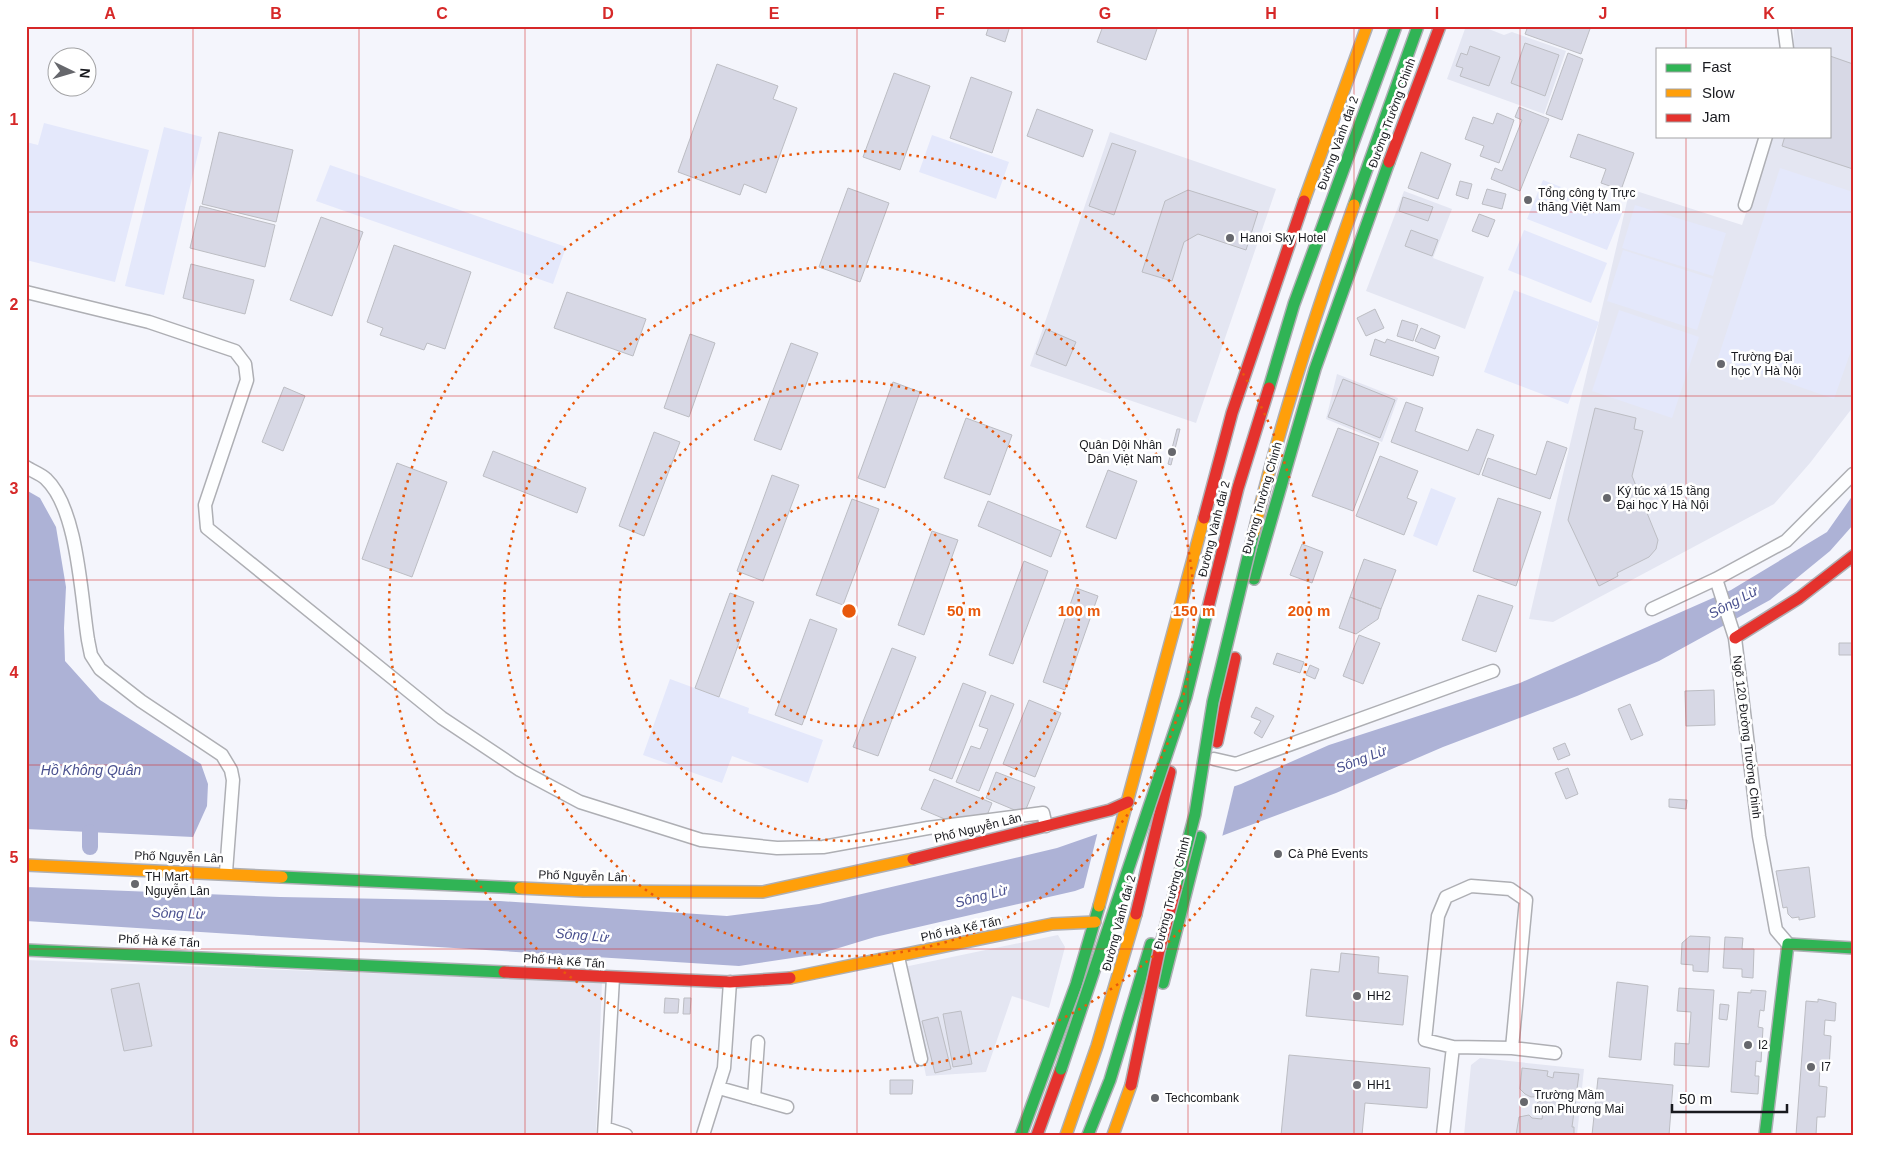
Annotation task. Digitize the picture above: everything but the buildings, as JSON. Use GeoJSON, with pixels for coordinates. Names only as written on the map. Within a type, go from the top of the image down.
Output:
{"type":"FeatureCollection","features":[{"type":"Feature","properties":{"kind":"main road"},"geometry":{"type":"LineString","coordinates":[[1021,1135],[1076,985],[1095,922],[1120,827],[1224,473],[1276,278],[1367,26]]}},
{"type":"Feature","properties":{"kind":"main road","name":"Đường Vành đai 2"},"geometry":{"type":"LineString","coordinates":[[1066,1135],[1089,1074],[1128,950],[1186,697],[1238,488],[1294,304],[1396,26]]}},
{"type":"Feature","properties":{"kind":"main road"},"geometry":{"type":"LineString","coordinates":[[1088,1135],[1110,1080],[1147,958],[1213,702],[1264,489],[1316,312],[1418,26]]}},
{"type":"Feature","properties":{"kind":"main road","name":"Đường Trường Chinh"},"geometry":{"type":"LineString","coordinates":[[1124,1135],[1145,1072],[1161,991],[1196,857],[1239,641],[1274,500],[1341,290],[1440,26]]}},
{"type":"Feature","properties":{"kind":"main road"},"geometry":{"type":"LineString","coordinates":[[1224,473],[1274,500]]}},
{"type":"Feature","properties":{"kind":"main road","name":"Ngõ 120 Đường Trường Chinh"},"geometry":{"type":"LineString","coordinates":[[1735,638],[1799,598],[1853,556]]}},
{"type":"Feature","properties":{"kind":"main road"},"geometry":{"type":"LineString","coordinates":[[1037,1135],[1186,697]]}},
{"type":"Feature","properties":{"kind":"main road"},"geometry":{"type":"LineString","coordinates":[[1113,1135],[1131,1085],[1159,951],[1195,814],[1213,702]]}},
{"type":"Feature","properties":{"kind":"main road","name":"Phố Nguyễn Lân"},"geometry":{"type":"LineString","coordinates":[[26,864],[226,872],[583,891],[763,892],[1046,826],[1110,810],[1128,802]]}},
{"type":"Feature","properties":{"kind":"main road","name":"Phố Hà Kế Tấn"},"geometry":{"type":"LineString","coordinates":[[26,950],[730,982],[795,978],[1052,924],[1095,922]]}},
{"type":"Feature","properties":{"kind":"main road"},"geometry":{"type":"LineString","coordinates":[[1765,1135],[1788,944],[1853,948]]}},
{"type":"Feature","properties":{"kind":"main road"},"geometry":{"type":"LineString","coordinates":[[1049,1135],[1070,1075],[1076,985]]}},
{"type":"Feature","properties":{"kind":"main road","name":"Đường Trường Chinh"},"geometry":{"type":"LineString","coordinates":[[1103,1135],[1124,1073],[1161,991]]}},
{"type":"Feature","properties":{"kind":"street"},"geometry":{"type":"LineString","coordinates":[[1784,26],[1787,48]]}},
{"type":"Feature","properties":{"kind":"street"},"geometry":{"type":"LineString","coordinates":[[1745,205],[1765,138]]}},
{"type":"Feature","properties":{"kind":"street"},"geometry":{"type":"LineString","coordinates":[[26,292],[149,322],[234,351],[245,364],[247,380],[205,505],[207,528],[442,718],[520,770],[555,790],[580,802],[701,840],[777,848],[824,847],[928,828],[1043,813],[1046,826]]}},
{"type":"Feature","properties":{"kind":"street"},"geometry":{"type":"LineString","coordinates":[[26,467],[46,478],[59,497],[69,519],[91,655],[100,669],[141,701],[222,755],[231,770],[233,780],[226,872]]}},
{"type":"Feature","properties":{"kind":"street"},"geometry":{"type":"LineString","coordinates":[[1652,609],[1716,579],[1786,541],[1853,474]]}},
{"type":"Feature","properties":{"kind":"street"},"geometry":{"type":"LineString","coordinates":[[1716,579],[1735,638]]}},
{"type":"Feature","properties":{"kind":"street","name":"Ngõ 120 Đường Trường Chinh"},"geometry":{"type":"LineString","coordinates":[[1735,638],[1759,836],[1776,930],[1788,944]]}},
{"type":"Feature","properties":{"kind":"street"},"geometry":{"type":"LineString","coordinates":[[1214,759],[1236,764],[1493,671]]}},
{"type":"Feature","properties":{"kind":"street"},"geometry":{"type":"LineString","coordinates":[[1512,1048],[1526,900],[1510,889],[1470,886],[1446,897],[1438,916],[1434,938],[1425,1040],[1453,1047],[1512,1048],[1555,1053]]}},
{"type":"Feature","properties":{"kind":"street"},"geometry":{"type":"LineString","coordinates":[[898,957],[921,1059]]}},
{"type":"Feature","properties":{"kind":"street"},"geometry":{"type":"LineString","coordinates":[[613,978],[605,1131],[626,1135]]}},
{"type":"Feature","properties":{"kind":"street"},"geometry":{"type":"LineString","coordinates":[[703,1135],[724,1068],[730,982]]}},
{"type":"Feature","properties":{"kind":"street"},"geometry":{"type":"LineString","coordinates":[[754,1098],[758,1042]]}},
{"type":"Feature","properties":{"kind":"street"},"geometry":{"type":"LineString","coordinates":[[1443,1135],[1453,1047]]}},
{"type":"Feature","properties":{"kind":"street"},"geometry":{"type":"LineString","coordinates":[[719,1088],[787,1108]]}},
{"type":"Feature","properties":{"kind":"shaded area"},"geometry":{"type":"Polygon","coordinates":[[[1466,26],[1481,26],[1504,35],[1512,32],[1566,51],[1544,114],[1447,79],[1466,26]]]}},
{"type":"Feature","properties":{"kind":"shaded area","name":"Trường Đại học Y Hà Nội"},"geometry":{"type":"Polygon","coordinates":[[[1794,26],[1853,26],[1853,407],[1810,463],[1774,504],[1553,622],[1529,619],[1630,189],[1742,225],[1770,138],[1832,138],[1832,48],[1793,48],[1794,26]]]}},
{"type":"Feature","properties":{"kind":"shaded area"},"geometry":{"type":"Polygon","coordinates":[[[44,123],[149,150],[115,282],[26,260],[26,142],[38,145],[44,123]]]}},
{"type":"Feature","properties":{"kind":"shaded area"},"geometry":{"type":"Polygon","coordinates":[[[164,127],[202,137],[164,295],[125,286],[164,127]]]}},
{"type":"Feature","properties":{"kind":"shaded area"},"geometry":{"type":"Polygon","coordinates":[[[1110,132],[1276,189],[1196,423],[1030,366],[1110,132]]]}},
{"type":"Feature","properties":{"kind":"shaded area"},"geometry":{"type":"Polygon","coordinates":[[[932,135],[1009,162],[996,199],[919,172],[932,135]]]}},
{"type":"Feature","properties":{"kind":"shaded area"},"geometry":{"type":"Polygon","coordinates":[[[330,165],[566,247],[553,284],[316,201],[330,165]]]}},
{"type":"Feature","properties":{"kind":"shaded area"},"geometry":{"type":"Polygon","coordinates":[[[1780,168],[1853,192],[1853,345],[1834,399],[1718,358],[1780,168]]]}},
{"type":"Feature","properties":{"kind":"shaded area"},"geometry":{"type":"Polygon","coordinates":[[[1543,180],[1623,211],[1607,250],[1527,219],[1543,180]]]}},
{"type":"Feature","properties":{"kind":"shaded area"},"geometry":{"type":"Polygon","coordinates":[[[1404,191],[1452,209],[1433,258],[1484,277],[1465,329],[1366,291],[1404,191]]]}},
{"type":"Feature","properties":{"kind":"shaded area"},"geometry":{"type":"Polygon","coordinates":[[[1635,205],[1726,233],[1713,276],[1622,248],[1635,205]]]}},
{"type":"Feature","properties":{"kind":"shaded area"},"geometry":{"type":"Polygon","coordinates":[[[1524,230],[1607,263],[1591,303],[1508,270],[1524,230]]]}},
{"type":"Feature","properties":{"kind":"shaded area"},"geometry":{"type":"Polygon","coordinates":[[[1623,250],[1713,279],[1697,330],[1607,301],[1623,250]]]}},
{"type":"Feature","properties":{"kind":"shaded area"},"geometry":{"type":"Polygon","coordinates":[[[1514,290],[1599,322],[1568,404],[1484,372],[1514,290]]]}},
{"type":"Feature","properties":{"kind":"shaded area"},"geometry":{"type":"Polygon","coordinates":[[[1619,310],[1699,337],[1672,418],[1592,391],[1619,310]]]}},
{"type":"Feature","properties":{"kind":"shaded area"},"geometry":{"type":"Polygon","coordinates":[[[1337,374],[1398,398],[1382,442],[1326,419],[1337,374]]]}},
{"type":"Feature","properties":{"kind":"shaded area"},"geometry":{"type":"Polygon","coordinates":[[[1431,488],[1456,498],[1437,546],[1413,536],[1431,488]]]}},
{"type":"Feature","properties":{"kind":"shaded area"},"geometry":{"type":"Polygon","coordinates":[[[670,679],[749,708],[748,713],[823,740],[808,783],[732,756],[722,783],[643,755],[670,679]]]}},
{"type":"Feature","properties":{"kind":"shaded area"},"geometry":{"type":"Polygon","coordinates":[[[1058,935],[1065,947],[1049,1008],[1012,996],[986,1072],[926,1076],[904,967],[1058,935]]]}},
{"type":"Feature","properties":{"kind":"shaded area"},"geometry":{"type":"Polygon","coordinates":[[[26,960],[602,982],[596,1135],[26,1135],[26,960]]]}},
{"type":"Feature","properties":{"kind":"shaded area","name":"Trường Mầm non Phương Mai"},"geometry":{"type":"Polygon","coordinates":[[[1480,1058],[1584,1069],[1577,1135],[1464,1135],[1471,1065],[1480,1058]]]}},
{"type":"Feature","properties":{"kind":"water","name":"Hồ Không Quân"},"geometry":{"type":"Polygon","coordinates":[[[26,490],[40,498],[56,527],[66,587],[65,661],[100,700],[201,764],[208,784],[207,806],[193,837],[26,829],[26,490]]]}},
{"type":"Feature","properties":{"kind":"water","name":"Sông Lừ"},"geometry":{"type":"Polygon","coordinates":[[[1853,495],[1853,525],[1830,551],[1770,600],[1659,661],[1577,696],[1443,747],[1336,793],[1075,891],[875,937],[819,954],[739,966],[26,921],[26,887],[280,897],[500,901],[727,916],[819,904],[1057,848],[1241,784],[1329,745],[1520,683],[1731,590],[1827,532],[1853,495]]]}},
{"type":"Feature","properties":{"kind":"pier"},"geometry":{"type":"Polygon","coordinates":[[[1235,783],[1222,837],[1083,891],[1098,831],[1235,783]]]}},
{"type":"Feature","properties":{"kind":"waterway"},"geometry":{"type":"LineString","coordinates":[[90,832],[90,847]]}},
{"type":"Feature","properties":{"kind":"traffic: fast"},"geometry":{"type":"LineString","coordinates":[[1269,388],[1294,304],[1396,26]]}},
{"type":"Feature","properties":{"kind":"traffic: fast"},"geometry":{"type":"LineString","coordinates":[[1354,205],[1418,26]]}},
{"type":"Feature","properties":{"kind":"traffic: fast"},"geometry":{"type":"LineString","coordinates":[[1254,579],[1315,369],[1389,162]]}},
{"type":"Feature","properties":{"kind":"traffic: fast"},"geometry":{"type":"LineString","coordinates":[[1176,887],[1195,814],[1213,702],[1254,532]]}},
{"type":"Feature","properties":{"kind":"traffic: fast"},"geometry":{"type":"LineString","coordinates":[[1061,1069],[1186,697],[1208,608]]}},
{"type":"Feature","properties":{"kind":"traffic: fast"},"geometry":{"type":"LineString","coordinates":[[1163,983],[1200,837]]}},
{"type":"Feature","properties":{"kind":"traffic: fast"},"geometry":{"type":"LineString","coordinates":[[282,877],[520,888]]}},
{"type":"Feature","properties":{"kind":"traffic: fast"},"geometry":{"type":"LineString","coordinates":[[1021,1135],[1076,985],[1099,906]]}},
{"type":"Feature","properties":{"kind":"traffic: fast"},"geometry":{"type":"LineString","coordinates":[[1088,1135],[1110,1080],[1151,944]]}},
{"type":"Feature","properties":{"kind":"traffic: fast"},"geometry":{"type":"LineString","coordinates":[[1765,1135],[1788,944],[1853,948]]}},
{"type":"Feature","properties":{"kind":"traffic: fast"},"geometry":{"type":"LineString","coordinates":[[26,950],[504,972]]}},
{"type":"Feature","properties":{"kind":"traffic: slow"},"geometry":{"type":"LineString","coordinates":[[1304,201],[1367,26]]}},
{"type":"Feature","properties":{"kind":"traffic: slow"},"geometry":{"type":"LineString","coordinates":[[1254,532],[1275,449],[1300,367],[1354,205]]}},
{"type":"Feature","properties":{"kind":"traffic: slow"},"geometry":{"type":"LineString","coordinates":[[1099,906],[1204,518]]}},
{"type":"Feature","properties":{"kind":"traffic: slow"},"geometry":{"type":"LineString","coordinates":[[520,888],[583,891],[763,892],[913,859]]}},
{"type":"Feature","properties":{"kind":"traffic: slow"},"geometry":{"type":"LineString","coordinates":[[26,865],[282,877]]}},
{"type":"Feature","properties":{"kind":"traffic: slow"},"geometry":{"type":"LineString","coordinates":[[1066,1135],[1097,1046],[1136,914]]}},
{"type":"Feature","properties":{"kind":"traffic: slow"},"geometry":{"type":"LineString","coordinates":[[790,978],[1052,924],[1095,922]]}},
{"type":"Feature","properties":{"kind":"traffic: slow"},"geometry":{"type":"LineString","coordinates":[[1113,1135],[1131,1085]]}},
{"type":"Feature","properties":{"kind":"traffic: jam"},"geometry":{"type":"LineString","coordinates":[[1389,162],[1440,26]]}},
{"type":"Feature","properties":{"kind":"traffic: jam"},"geometry":{"type":"LineString","coordinates":[[1204,518],[1232,413],[1304,201]]}},
{"type":"Feature","properties":{"kind":"traffic: jam"},"geometry":{"type":"LineString","coordinates":[[1208,608],[1238,488],[1269,388]]}},
{"type":"Feature","properties":{"kind":"traffic: jam"},"geometry":{"type":"LineString","coordinates":[[1735,638],[1799,598],[1853,556]]}},
{"type":"Feature","properties":{"kind":"traffic: jam"},"geometry":{"type":"LineString","coordinates":[[1217,742],[1235,658]]}},
{"type":"Feature","properties":{"kind":"traffic: jam"},"geometry":{"type":"LineString","coordinates":[[1136,914],[1170,772]]}},
{"type":"Feature","properties":{"kind":"traffic: jam"},"geometry":{"type":"LineString","coordinates":[[913,859],[1110,810],[1128,802]]}},
{"type":"Feature","properties":{"kind":"traffic: jam"},"geometry":{"type":"LineString","coordinates":[[1131,1085],[1159,951],[1176,887]]}},
{"type":"Feature","properties":{"kind":"traffic: jam"},"geometry":{"type":"LineString","coordinates":[[504,972],[730,982],[790,978]]}},
{"type":"Feature","properties":{"kind":"traffic: jam"},"geometry":{"type":"LineString","coordinates":[[1037,1135],[1061,1069]]}},
{"type":"Feature","properties":{"kind":"place","name":"Tổng công ty Trực thăng Việt Nam"},"geometry":{"type":"Point","coordinates":[1528,200]}},
{"type":"Feature","properties":{"kind":"place","name":"Hanoi Sky Hotel"},"geometry":{"type":"Point","coordinates":[1230,238]}},
{"type":"Feature","properties":{"kind":"place","name":"Trường Đại học Y Hà Nội"},"geometry":{"type":"Point","coordinates":[1721,364]}},
{"type":"Feature","properties":{"kind":"place","name":"Quân Dội Nhân Dân Việt Nam"},"geometry":{"type":"Point","coordinates":[1172,452]}},
{"type":"Feature","properties":{"kind":"place","name":"Ký túc xá 15 tầng Đại học Y Hà Nội"},"geometry":{"type":"Point","coordinates":[1607,498]}},
{"type":"Feature","properties":{"kind":"place","name":"Cà Phê Events"},"geometry":{"type":"Point","coordinates":[1278,854]}},
{"type":"Feature","properties":{"kind":"place","name":"TH Mart Nguyễn Lân"},"geometry":{"type":"Point","coordinates":[135,884]}},
{"type":"Feature","properties":{"kind":"place","name":"HH2"},"geometry":{"type":"Point","coordinates":[1357,996]}},
{"type":"Feature","properties":{"kind":"place","name":"I2"},"geometry":{"type":"Point","coordinates":[1748,1045]}},
{"type":"Feature","properties":{"kind":"place","name":"I7"},"geometry":{"type":"Point","coordinates":[1811,1067]}},
{"type":"Feature","properties":{"kind":"place","name":"HH1"},"geometry":{"type":"Point","coordinates":[1357,1085]}},
{"type":"Feature","properties":{"kind":"place","name":"Techcombank"},"geometry":{"type":"Point","coordinates":[1155,1098]}},
{"type":"Feature","properties":{"kind":"place","name":"Trường Mầm non Phương Mai"},"geometry":{"type":"Point","coordinates":[1524,1102]}}]}
